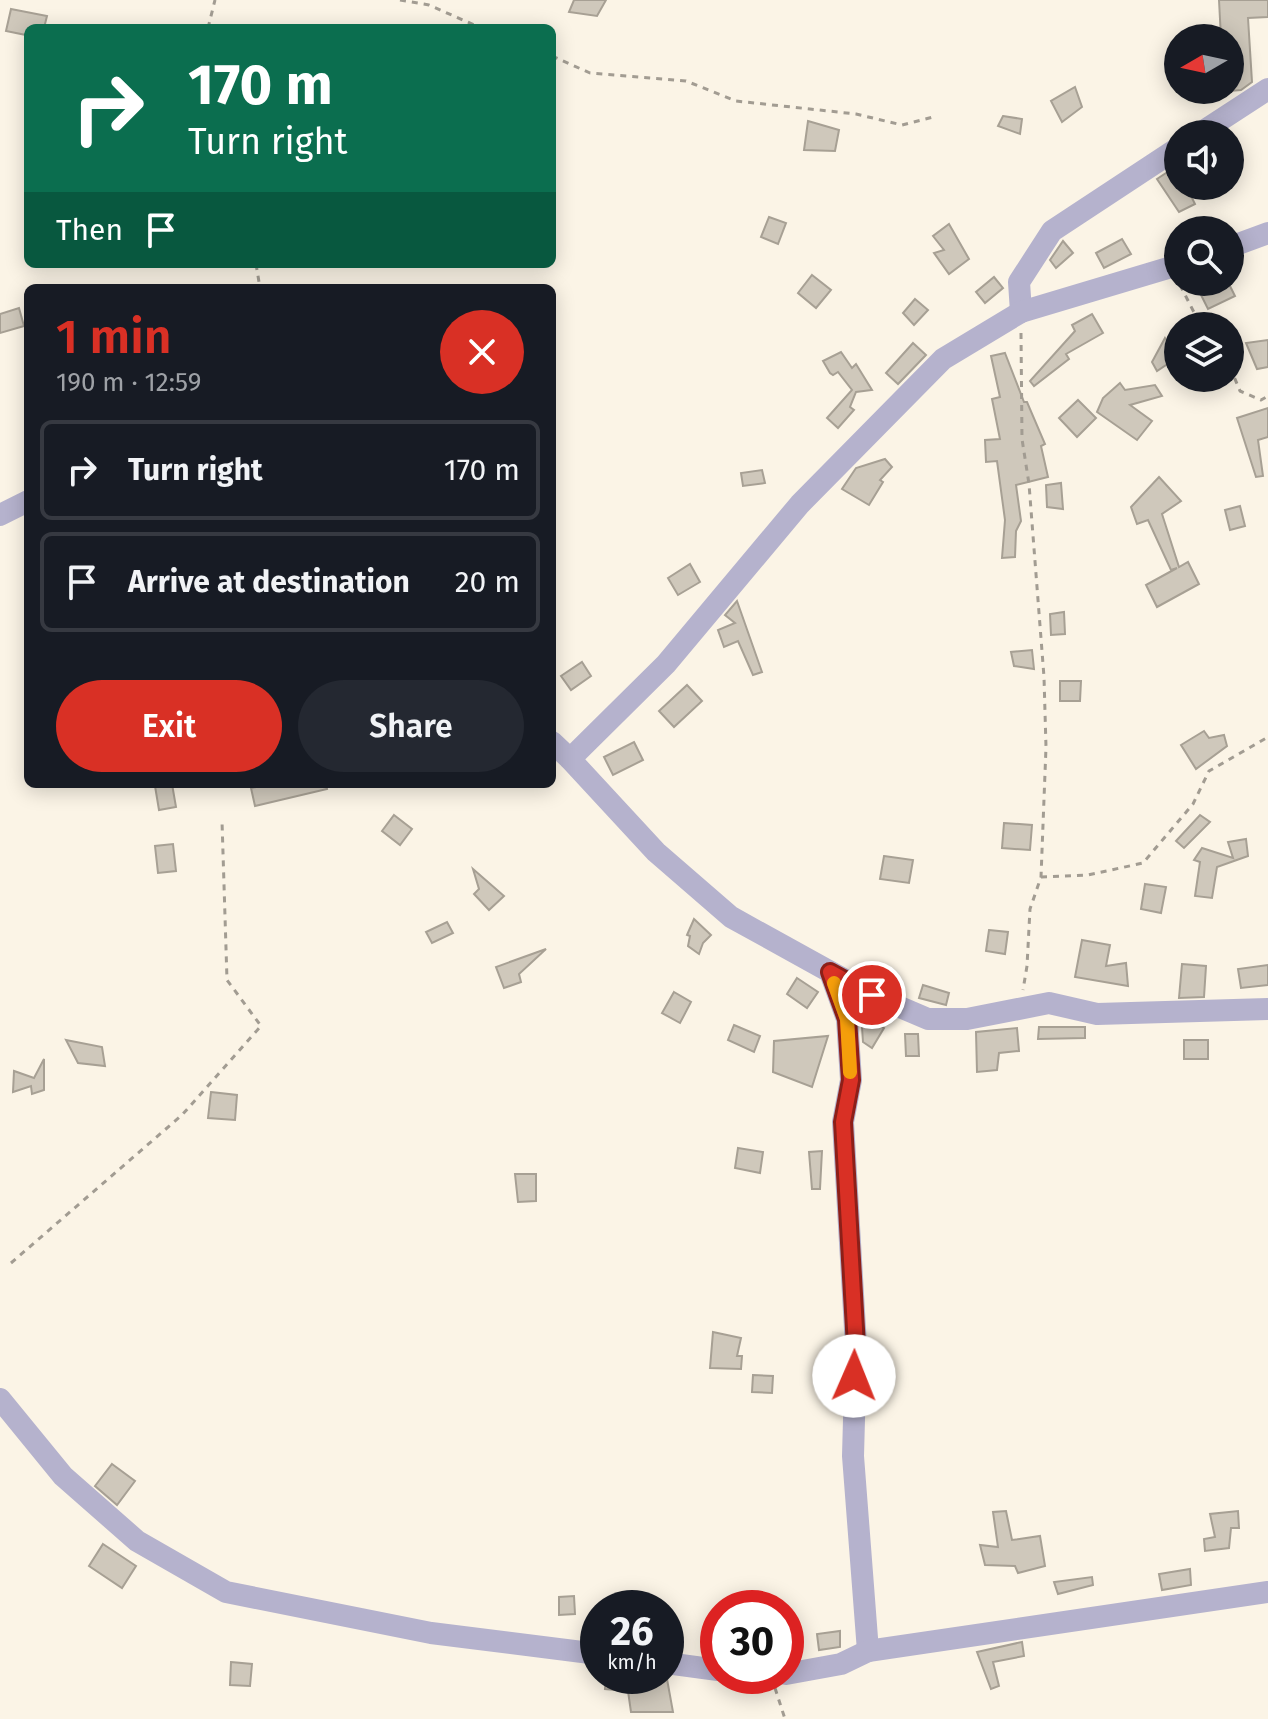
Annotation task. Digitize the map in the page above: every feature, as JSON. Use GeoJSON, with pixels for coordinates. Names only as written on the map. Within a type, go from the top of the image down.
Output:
{"type":"FeatureCollection","features":[{"type":"Feature","properties":{"kind":"street"},"geometry":{"type":"LineString","coordinates":[[1220,120],[1268,89]]}},
{"type":"Feature","properties":{"kind":"street"},"geometry":{"type":"LineString","coordinates":[[1021,312],[1019,282],[1052,231],[1164,157]]}},
{"type":"Feature","properties":{"kind":"street"},"geometry":{"type":"LineString","coordinates":[[1244,242],[1268,233]]}},
{"type":"Feature","properties":{"kind":"street"},"geometry":{"type":"LineString","coordinates":[[570,759],[666,664],[800,504],[943,359],[1021,312],[1164,270]]}},
{"type":"Feature","properties":{"kind":"street"},"geometry":{"type":"LineString","coordinates":[[0,515],[24,503]]}},
{"type":"Feature","properties":{"kind":"street"},"geometry":{"type":"LineString","coordinates":[[556,746],[656,852],[731,917],[872,995],[928,1019],[967,1019],[1049,1003],[1097,1014],[1268,1009]]}},
{"type":"Feature","properties":{"kind":"street"},"geometry":{"type":"LineString","coordinates":[[830,972],[847,1019],[851,1080],[843,1122],[856,1346],[853,1456],[868,1651]]}},
{"type":"Feature","properties":{"kind":"street"},"geometry":{"type":"LineString","coordinates":[[0,1399],[63,1476],[137,1541],[226,1592],[431,1633],[580,1652]]}},
{"type":"Feature","properties":{"kind":"street"},"geometry":{"type":"LineString","coordinates":[[804,1671],[841,1664],[868,1651],[1268,1592]]}},
{"type":"Feature","properties":{"kind":"path"},"geometry":{"type":"LineString","coordinates":[[209,24],[215,0]]}},
{"type":"Feature","properties":{"kind":"path"},"geometry":{"type":"LineString","coordinates":[[400,0],[429,5],[472,24]]}},
{"type":"Feature","properties":{"kind":"path"},"geometry":{"type":"LineString","coordinates":[[556,58],[590,73],[686,81],[736,101],[856,114],[902,125],[937,116]]}},
{"type":"Feature","properties":{"kind":"path"},"geometry":{"type":"LineString","coordinates":[[1018,1009],[1027,966],[1030,909],[1041,877],[1046,747],[1044,677],[1029,484],[1022,439],[1021,312]]}},
{"type":"Feature","properties":{"kind":"path"},"geometry":{"type":"LineString","coordinates":[[1242,392],[1261,400],[1268,396]]}},
{"type":"Feature","properties":{"kind":"path"},"geometry":{"type":"LineString","coordinates":[[1041,877],[1088,875],[1143,863],[1193,804],[1209,771],[1268,737]]}},
{"type":"Feature","properties":{"kind":"path"},"geometry":{"type":"LineString","coordinates":[[11,1263],[182,1115],[261,1026],[227,980],[222,821]]}},
{"type":"Feature","properties":{"kind":"path"},"geometry":{"type":"LineString","coordinates":[[779,1694],[785,1719]]}},
{"type":"Feature","properties":{"kind":"building"},"geometry":{"type":"Polygon","coordinates":[[[574,0],[606,0],[597,16],[569,12],[574,0]]]}},
{"type":"Feature","properties":{"kind":"building"},"geometry":{"type":"Polygon","coordinates":[[[1219,0],[1268,0],[1268,17],[1248,18],[1252,82],[1244,88],[1244,24],[1220,24],[1219,0]]]}},
{"type":"Feature","properties":{"kind":"building"},"geometry":{"type":"Polygon","coordinates":[[[11,9],[47,16],[45,24],[24,24],[24,35],[6,31],[11,9]]]}},
{"type":"Feature","properties":{"kind":"building"},"geometry":{"type":"Polygon","coordinates":[[[1075,87],[1082,107],[1062,122],[1051,101],[1075,87]]]}},
{"type":"Feature","properties":{"kind":"building"},"geometry":{"type":"Polygon","coordinates":[[[1003,116],[1022,119],[1020,134],[998,126],[1003,116]]]}},
{"type":"Feature","properties":{"kind":"building"},"geometry":{"type":"Polygon","coordinates":[[[808,121],[839,130],[835,151],[804,150],[808,121]]]}},
{"type":"Feature","properties":{"kind":"building"},"geometry":{"type":"Polygon","coordinates":[[[1164,174],[1164,190],[1157,179],[1164,174]]]}},
{"type":"Feature","properties":{"kind":"building"},"geometry":{"type":"Polygon","coordinates":[[[1171,200],[1193,200],[1195,204],[1179,212],[1171,200]]]}},
{"type":"Feature","properties":{"kind":"building"},"geometry":{"type":"Polygon","coordinates":[[[769,217],[786,223],[778,244],[761,237],[769,217]]]}},
{"type":"Feature","properties":{"kind":"building"},"geometry":{"type":"Polygon","coordinates":[[[949,224],[969,259],[949,274],[934,253],[944,250],[933,236],[949,224]]]}},
{"type":"Feature","properties":{"kind":"building"},"geometry":{"type":"Polygon","coordinates":[[[1122,239],[1131,254],[1104,268],[1096,253],[1122,239]]]}},
{"type":"Feature","properties":{"kind":"building"},"geometry":{"type":"Polygon","coordinates":[[[1063,241],[1073,253],[1056,268],[1050,260],[1063,241]]]}},
{"type":"Feature","properties":{"kind":"building"},"geometry":{"type":"Polygon","coordinates":[[[812,275],[831,290],[816,308],[798,293],[812,275]]]}},
{"type":"Feature","properties":{"kind":"building"},"geometry":{"type":"Polygon","coordinates":[[[994,277],[1003,288],[985,303],[976,292],[994,277]]]}},
{"type":"Feature","properties":{"kind":"building"},"geometry":{"type":"Polygon","coordinates":[[[1202,296],[1235,296],[1208,309],[1202,296]]]}},
{"type":"Feature","properties":{"kind":"building"},"geometry":{"type":"Polygon","coordinates":[[[915,299],[928,310],[914,325],[903,313],[915,299]]]}},
{"type":"Feature","properties":{"kind":"building"},"geometry":{"type":"Polygon","coordinates":[[[19,308],[24,326],[0,333],[0,314],[19,308]]]}},
{"type":"Feature","properties":{"kind":"building"},"geometry":{"type":"Polygon","coordinates":[[[1092,314],[1103,333],[1066,354],[1069,359],[1034,386],[1030,381],[1075,331],[1072,325],[1092,314]]]}},
{"type":"Feature","properties":{"kind":"building"},"geometry":{"type":"Polygon","coordinates":[[[1164,340],[1164,366],[1157,371],[1152,362],[1164,340]]]}},
{"type":"Feature","properties":{"kind":"building"},"geometry":{"type":"Polygon","coordinates":[[[1268,340],[1268,367],[1257,369],[1246,343],[1268,340]]]}},
{"type":"Feature","properties":{"kind":"building"},"geometry":{"type":"Polygon","coordinates":[[[913,343],[926,355],[898,384],[886,373],[913,343]]]}},
{"type":"Feature","properties":{"kind":"building"},"geometry":{"type":"Polygon","coordinates":[[[841,352],[852,368],[856,364],[872,390],[856,392],[850,407],[854,410],[838,428],[827,418],[852,390],[838,372],[830,373],[823,361],[841,352]]]}},
{"type":"Feature","properties":{"kind":"building"},"geometry":{"type":"Polygon","coordinates":[[[1005,353],[1045,444],[1041,446],[1048,477],[1016,485],[1021,521],[1016,531],[1015,557],[1002,558],[1005,520],[997,461],[986,462],[985,440],[1000,439],[992,399],[1000,397],[991,356],[1005,353]]]}},
{"type":"Feature","properties":{"kind":"building"},"geometry":{"type":"Polygon","coordinates":[[[1120,383],[1125,390],[1155,385],[1162,396],[1130,405],[1152,421],[1137,440],[1097,412],[1103,398],[1120,383]]]}},
{"type":"Feature","properties":{"kind":"building"},"geometry":{"type":"Polygon","coordinates":[[[1078,400],[1096,418],[1077,437],[1059,418],[1078,400]]]}},
{"type":"Feature","properties":{"kind":"building"},"geometry":{"type":"Polygon","coordinates":[[[1268,408],[1268,437],[1258,440],[1263,476],[1256,477],[1237,418],[1268,408]]]}},
{"type":"Feature","properties":{"kind":"building"},"geometry":{"type":"Polygon","coordinates":[[[885,459],[892,467],[880,480],[883,482],[869,505],[842,489],[856,468],[885,459]]]}},
{"type":"Feature","properties":{"kind":"building"},"geometry":{"type":"Polygon","coordinates":[[[762,470],[765,483],[743,486],[741,473],[762,470]]]}},
{"type":"Feature","properties":{"kind":"building"},"geometry":{"type":"Polygon","coordinates":[[[1159,477],[1181,501],[1162,514],[1179,567],[1188,562],[1199,584],[1157,607],[1146,585],[1177,568],[1171,570],[1148,520],[1137,524],[1131,507],[1159,477]]]}},
{"type":"Feature","properties":{"kind":"building"},"geometry":{"type":"Polygon","coordinates":[[[1061,483],[1063,509],[1047,507],[1046,485],[1061,483]]]}},
{"type":"Feature","properties":{"kind":"building"},"geometry":{"type":"Polygon","coordinates":[[[1240,506],[1245,526],[1230,530],[1225,510],[1240,506]]]}},
{"type":"Feature","properties":{"kind":"building"},"geometry":{"type":"Polygon","coordinates":[[[690,564],[700,582],[678,595],[668,578],[690,564]]]}},
{"type":"Feature","properties":{"kind":"building"},"geometry":{"type":"Polygon","coordinates":[[[737,601],[762,672],[753,675],[738,641],[724,647],[718,630],[735,623],[725,615],[737,601]]]}},
{"type":"Feature","properties":{"kind":"building"},"geometry":{"type":"Polygon","coordinates":[[[1064,612],[1065,634],[1051,635],[1050,614],[1064,612]]]}},
{"type":"Feature","properties":{"kind":"building"},"geometry":{"type":"Polygon","coordinates":[[[1032,650],[1034,669],[1014,666],[1011,652],[1032,650]]]}},
{"type":"Feature","properties":{"kind":"building"},"geometry":{"type":"Polygon","coordinates":[[[582,662],[591,676],[571,690],[561,676],[582,662]]]}},
{"type":"Feature","properties":{"kind":"building"},"geometry":{"type":"Polygon","coordinates":[[[1060,681],[1081,681],[1080,701],[1060,701],[1060,681]]]}},
{"type":"Feature","properties":{"kind":"building"},"geometry":{"type":"Polygon","coordinates":[[[687,685],[702,701],[674,727],[659,711],[687,685]]]}},
{"type":"Feature","properties":{"kind":"building"},"geometry":{"type":"Polygon","coordinates":[[[1204,731],[1209,738],[1224,735],[1227,746],[1196,769],[1181,745],[1204,731]]]}},
{"type":"Feature","properties":{"kind":"building"},"geometry":{"type":"Polygon","coordinates":[[[634,742],[643,760],[613,775],[604,757],[634,742]]]}},
{"type":"Feature","properties":{"kind":"building"},"geometry":{"type":"Polygon","coordinates":[[[155,788],[173,788],[176,807],[159,810],[155,788]]]}},
{"type":"Feature","properties":{"kind":"building"},"geometry":{"type":"Polygon","coordinates":[[[251,788],[327,788],[327,789],[255,806],[251,788]]]}},
{"type":"Feature","properties":{"kind":"building"},"geometry":{"type":"Polygon","coordinates":[[[394,815],[412,829],[400,845],[382,831],[394,815]]]}},
{"type":"Feature","properties":{"kind":"building"},"geometry":{"type":"Polygon","coordinates":[[[1200,815],[1210,822],[1184,848],[1176,841],[1200,815]]]}},
{"type":"Feature","properties":{"kind":"building"},"geometry":{"type":"Polygon","coordinates":[[[1004,823],[1032,825],[1030,850],[1002,848],[1004,823]]]}},
{"type":"Feature","properties":{"kind":"building"},"geometry":{"type":"Polygon","coordinates":[[[1246,839],[1248,856],[1217,867],[1212,898],[1195,896],[1200,862],[1194,860],[1202,848],[1233,858],[1228,842],[1246,839]]]}},
{"type":"Feature","properties":{"kind":"building"},"geometry":{"type":"Polygon","coordinates":[[[173,844],[176,871],[158,873],[155,846],[173,844]]]}},
{"type":"Feature","properties":{"kind":"building"},"geometry":{"type":"Polygon","coordinates":[[[884,856],[913,860],[909,883],[880,879],[884,856]]]}},
{"type":"Feature","properties":{"kind":"building"},"geometry":{"type":"Polygon","coordinates":[[[473,869],[504,896],[489,910],[474,894],[479,889],[473,869]]]}},
{"type":"Feature","properties":{"kind":"building"},"geometry":{"type":"Polygon","coordinates":[[[1145,884],[1166,887],[1161,913],[1141,909],[1145,884]]]}},
{"type":"Feature","properties":{"kind":"building"},"geometry":{"type":"Polygon","coordinates":[[[694,919],[711,935],[703,943],[699,954],[688,946],[690,936],[687,935],[694,919]]]}},
{"type":"Feature","properties":{"kind":"building"},"geometry":{"type":"Polygon","coordinates":[[[447,922],[453,933],[432,943],[426,932],[447,922]]]}},
{"type":"Feature","properties":{"kind":"building"},"geometry":{"type":"Polygon","coordinates":[[[989,930],[1008,932],[1005,954],[986,951],[989,930]]]}},
{"type":"Feature","properties":{"kind":"building"},"geometry":{"type":"Polygon","coordinates":[[[1082,940],[1110,945],[1106,966],[1126,963],[1128,986],[1075,977],[1082,940]]]}},
{"type":"Feature","properties":{"kind":"building"},"geometry":{"type":"Polygon","coordinates":[[[546,949],[519,974],[521,982],[504,988],[496,967],[546,949]]]}},
{"type":"Feature","properties":{"kind":"building"},"geometry":{"type":"Polygon","coordinates":[[[1182,964],[1206,966],[1204,997],[1179,998],[1182,964]]]}},
{"type":"Feature","properties":{"kind":"building"},"geometry":{"type":"Polygon","coordinates":[[[1268,965],[1268,985],[1241,988],[1238,969],[1268,965]]]}},
{"type":"Feature","properties":{"kind":"building"},"geometry":{"type":"Polygon","coordinates":[[[797,978],[818,992],[807,1008],[787,994],[797,978]]]}},
{"type":"Feature","properties":{"kind":"building"},"geometry":{"type":"Polygon","coordinates":[[[923,985],[949,993],[946,1005],[919,998],[923,985]]]}},
{"type":"Feature","properties":{"kind":"building"},"geometry":{"type":"Polygon","coordinates":[[[674,992],[691,1002],[680,1023],[662,1013],[674,992]]]}},
{"type":"Feature","properties":{"kind":"building"},"geometry":{"type":"Polygon","coordinates":[[[867,1018],[884,1028],[872,1048],[863,1042],[862,1027],[867,1018]]]}},
{"type":"Feature","properties":{"kind":"building"},"geometry":{"type":"Polygon","coordinates":[[[734,1025],[760,1036],[754,1052],[728,1040],[734,1025]]]}},
{"type":"Feature","properties":{"kind":"building"},"geometry":{"type":"Polygon","coordinates":[[[1039,1027],[1085,1027],[1085,1038],[1038,1039],[1039,1027]]]}},
{"type":"Feature","properties":{"kind":"building"},"geometry":{"type":"Polygon","coordinates":[[[1017,1028],[1019,1051],[999,1053],[997,1070],[977,1072],[976,1032],[1017,1028]]]}},
{"type":"Feature","properties":{"kind":"building"},"geometry":{"type":"Polygon","coordinates":[[[905,1034],[918,1034],[919,1056],[906,1056],[905,1034]]]}},
{"type":"Feature","properties":{"kind":"building"},"geometry":{"type":"Polygon","coordinates":[[[828,1036],[812,1087],[773,1072],[774,1041],[828,1036]]]}},
{"type":"Feature","properties":{"kind":"building"},"geometry":{"type":"Polygon","coordinates":[[[66,1040],[102,1047],[105,1066],[78,1063],[66,1040]]]}},
{"type":"Feature","properties":{"kind":"building"},"geometry":{"type":"Polygon","coordinates":[[[1184,1040],[1208,1040],[1208,1059],[1184,1059],[1184,1040]]]}},
{"type":"Feature","properties":{"kind":"building"},"geometry":{"type":"Polygon","coordinates":[[[44,1059],[44,1090],[32,1094],[31,1086],[13,1092],[14,1071],[34,1078],[44,1059]]]}},
{"type":"Feature","properties":{"kind":"building"},"geometry":{"type":"Polygon","coordinates":[[[211,1092],[237,1095],[235,1120],[208,1118],[211,1092]]]}},
{"type":"Feature","properties":{"kind":"building"},"geometry":{"type":"Polygon","coordinates":[[[738,1148],[763,1152],[760,1173],[735,1168],[738,1148]]]}},
{"type":"Feature","properties":{"kind":"building"},"geometry":{"type":"Polygon","coordinates":[[[822,1151],[820,1189],[812,1189],[809,1152],[822,1151]]]}},
{"type":"Feature","properties":{"kind":"building"},"geometry":{"type":"Polygon","coordinates":[[[515,1174],[536,1174],[536,1201],[518,1202],[515,1174]]]}},
{"type":"Feature","properties":{"kind":"building"},"geometry":{"type":"Polygon","coordinates":[[[713,1332],[741,1338],[737,1356],[742,1356],[741,1369],[710,1368],[713,1332]]]}},
{"type":"Feature","properties":{"kind":"building"},"geometry":{"type":"Polygon","coordinates":[[[753,1375],[773,1376],[772,1393],[752,1392],[753,1375]]]}},
{"type":"Feature","properties":{"kind":"building"},"geometry":{"type":"Polygon","coordinates":[[[112,1464],[135,1481],[117,1505],[95,1486],[112,1464]]]}},
{"type":"Feature","properties":{"kind":"building"},"geometry":{"type":"Polygon","coordinates":[[[1006,1511],[1012,1540],[1040,1536],[1045,1566],[1018,1573],[1015,1566],[985,1565],[980,1545],[998,1547],[993,1512],[1006,1511]]]}},
{"type":"Feature","properties":{"kind":"building"},"geometry":{"type":"Polygon","coordinates":[[[1238,1511],[1239,1528],[1231,1528],[1229,1548],[1205,1551],[1204,1539],[1215,1537],[1210,1514],[1238,1511]]]}},
{"type":"Feature","properties":{"kind":"building"},"geometry":{"type":"Polygon","coordinates":[[[103,1544],[136,1566],[122,1588],[89,1566],[103,1544]]]}},
{"type":"Feature","properties":{"kind":"building"},"geometry":{"type":"Polygon","coordinates":[[[1190,1569],[1191,1585],[1162,1590],[1159,1574],[1190,1569]]]}},
{"type":"Feature","properties":{"kind":"building"},"geometry":{"type":"Polygon","coordinates":[[[1092,1577],[1093,1585],[1058,1594],[1054,1582],[1092,1577]]]}},
{"type":"Feature","properties":{"kind":"building"},"geometry":{"type":"Polygon","coordinates":[[[574,1596],[575,1614],[559,1615],[559,1597],[574,1596]]]}},
{"type":"Feature","properties":{"kind":"building"},"geometry":{"type":"Polygon","coordinates":[[[840,1631],[840,1647],[819,1650],[817,1634],[840,1631]]]}},
{"type":"Feature","properties":{"kind":"building"},"geometry":{"type":"Polygon","coordinates":[[[1022,1642],[1024,1656],[993,1662],[999,1686],[991,1689],[977,1652],[1022,1642]]]}},
{"type":"Feature","properties":{"kind":"building"},"geometry":{"type":"Polygon","coordinates":[[[231,1662],[252,1664],[250,1686],[230,1685],[231,1662]]]}},
{"type":"Feature","properties":{"kind":"building"},"geometry":{"type":"Polygon","coordinates":[[[628,1694],[670,1694],[673,1712],[631,1712],[628,1694]]]}},
{"type":"Feature","properties":{"kind":"slow traffic"},"geometry":{"type":"LineString","coordinates":[[834,983],[847,1019],[850,1072]]}},
{"type":"Feature","properties":{"kind":"route"},"geometry":{"type":"LineString","coordinates":[[854,1376],[856,1346],[843,1122],[851,1080],[847,1019],[830,972],[872,995]]}}]}
